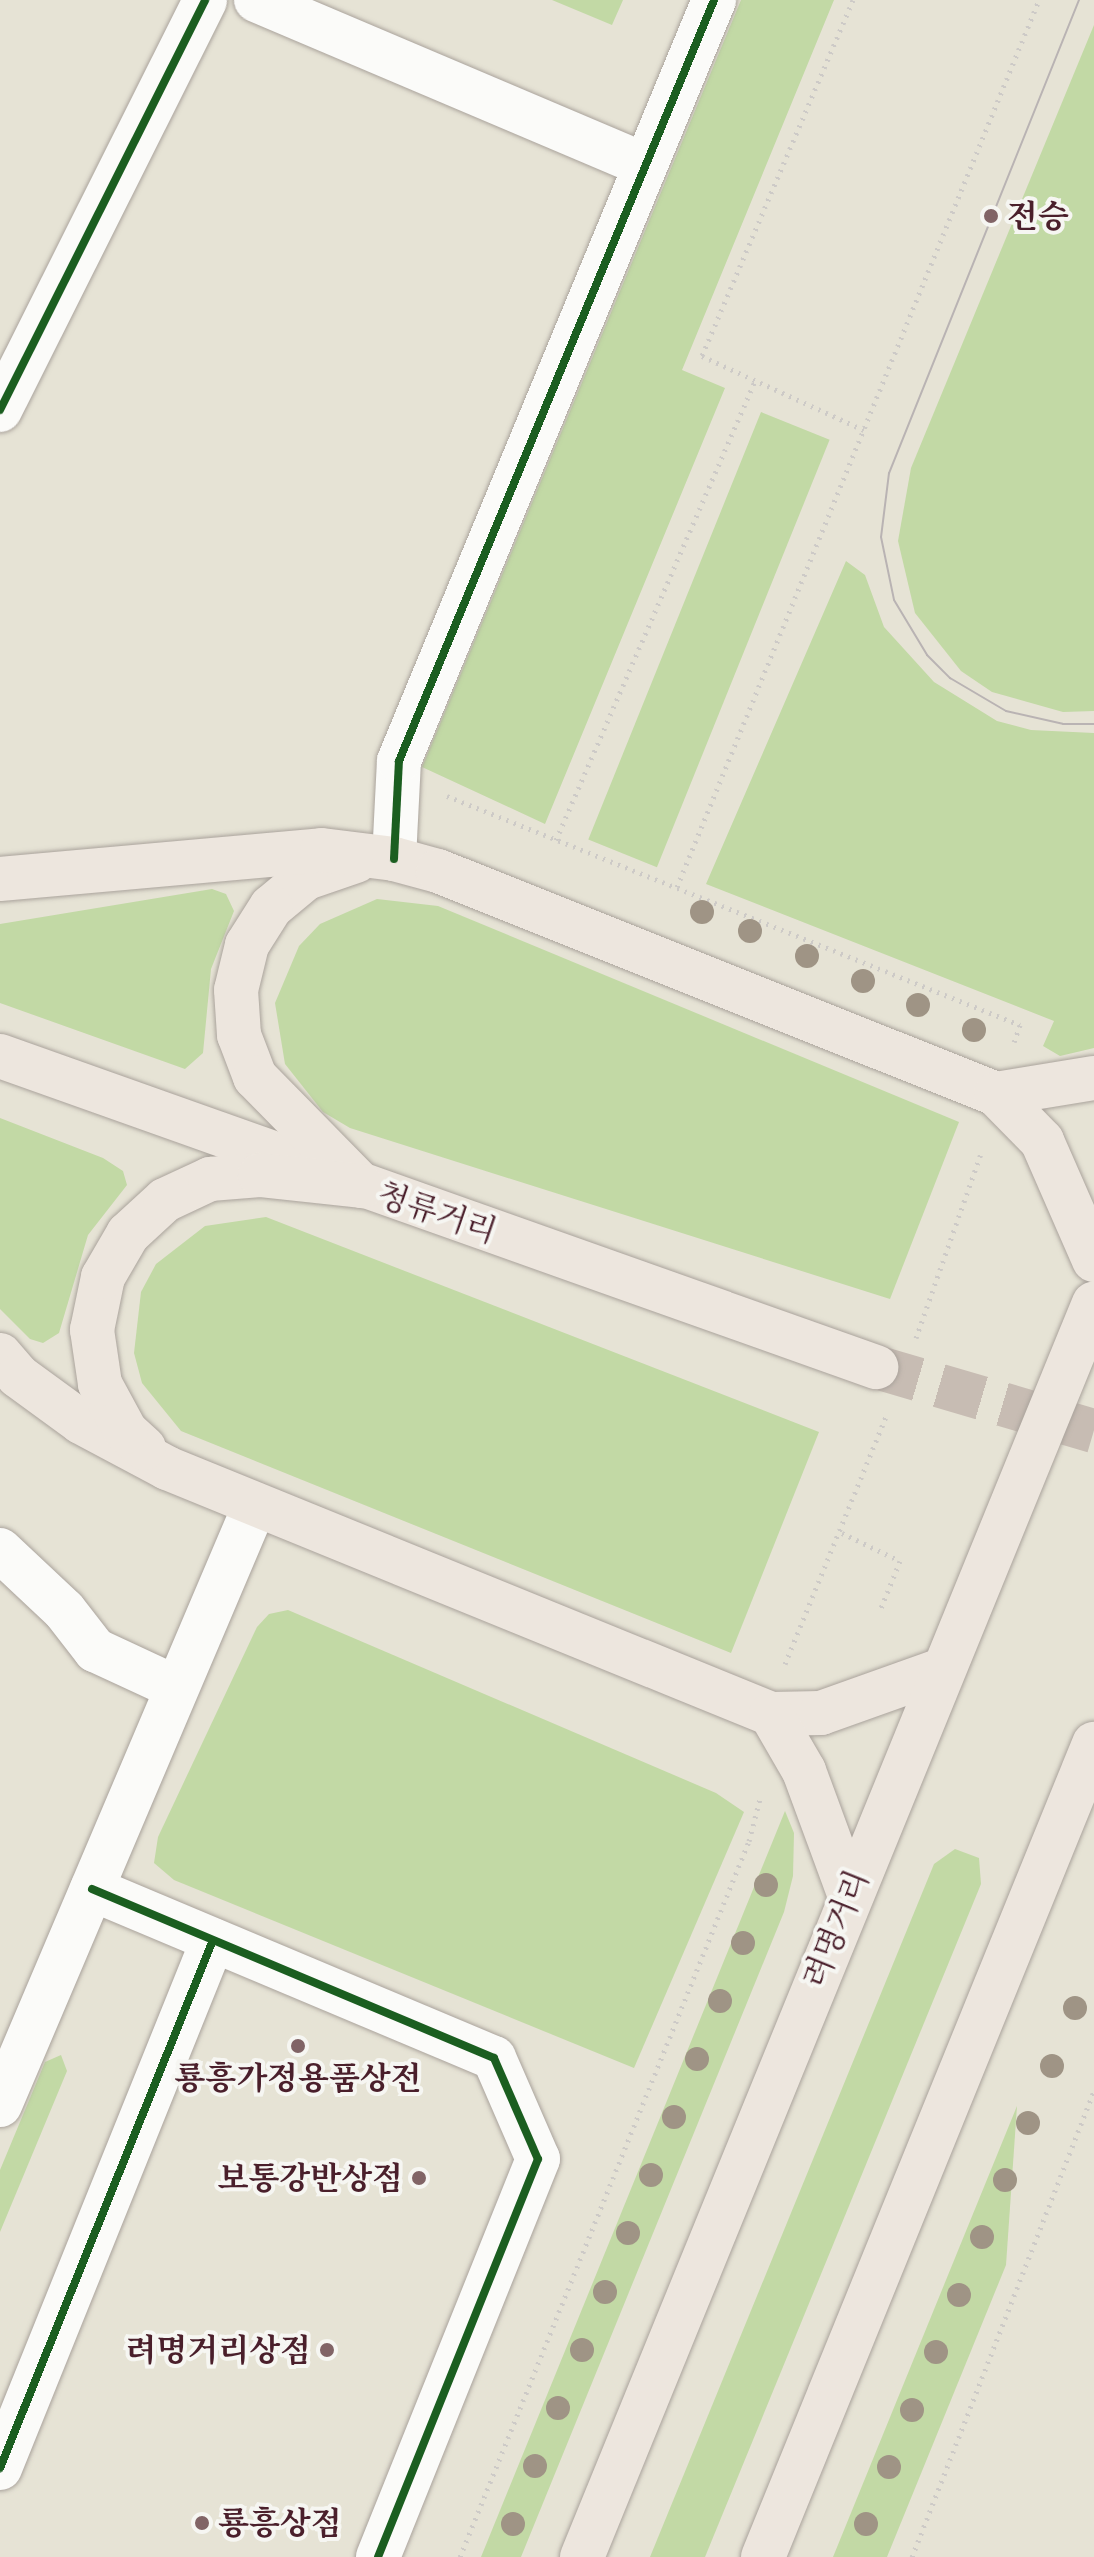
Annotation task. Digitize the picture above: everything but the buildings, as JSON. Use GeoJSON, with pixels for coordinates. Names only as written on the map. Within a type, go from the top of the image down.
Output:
{"type":"FeatureCollection","features":[{"type":"Feature","properties":{"kind":"main road"},"geometry":{"type":"LineString","coordinates":[[0,879],[322,850],[394,859],[438,871],[996,1094],[1042,1141],[1094,1260]]}},
{"type":"Feature","properties":{"kind":"main road"},"geometry":{"type":"LineString","coordinates":[[362,1186],[255,1077],[239,1035],[236,990],[247,945],[271,907],[306,878],[349,862],[394,859]]}},
{"type":"Feature","properties":{"kind":"main road","name":"청류거리"},"geometry":{"type":"LineString","coordinates":[[0,1056],[362,1186],[884,1384]]}},
{"type":"Feature","properties":{"kind":"main road"},"geometry":{"type":"LineString","coordinates":[[996,1094],[1094,1078]]}},
{"type":"Feature","properties":{"kind":"main road"},"geometry":{"type":"LineString","coordinates":[[167,1468],[126,1432],[100,1384],[92,1330],[103,1277],[128,1234],[165,1200],[210,1179],[260,1175],[362,1186]]}},
{"type":"Feature","properties":{"kind":"main road","name":"려명거리"},"geometry":{"type":"LineString","coordinates":[[582,2557],[1094,1303]]}},
{"type":"Feature","properties":{"kind":"main road"},"geometry":{"type":"LineString","coordinates":[[0,1355],[18,1376],[81,1422],[167,1468],[771,1714],[821,1713],[942,1670]]}},
{"type":"Feature","properties":{"kind":"main road"},"geometry":{"type":"LineString","coordinates":[[771,1714],[804,1771],[850,1896]]}},
{"type":"Feature","properties":{"kind":"main road"},"geometry":{"type":"LineString","coordinates":[[763,2557],[1094,1744]]}},
{"type":"Feature","properties":{"kind":"street"},"geometry":{"type":"LineString","coordinates":[[0,410],[205,0]]}},
{"type":"Feature","properties":{"kind":"street"},"geometry":{"type":"LineString","coordinates":[[256,0],[642,164]]}},
{"type":"Feature","properties":{"kind":"street"},"geometry":{"type":"LineString","coordinates":[[394,859],[399,761],[642,164],[714,0]]}},
{"type":"Feature","properties":{"kind":"street"},"geometry":{"type":"LineString","coordinates":[[0,2105],[255,1505]]}},
{"type":"Feature","properties":{"kind":"street"},"geometry":{"type":"LineString","coordinates":[[0,1550],[64,1610],[95,1650],[177,1688]]}},
{"type":"Feature","properties":{"kind":"street"},"geometry":{"type":"LineString","coordinates":[[92,1889],[494,2058],[538,2159],[378,2557]]}},
{"type":"Feature","properties":{"kind":"street"},"geometry":{"type":"LineString","coordinates":[[0,2468],[213,1940]]}},
{"type":"Feature","properties":{"kind":"path"},"geometry":{"type":"LineString","coordinates":[[853,0],[702,356],[864,430]]}},
{"type":"Feature","properties":{"kind":"path"},"geometry":{"type":"LineString","coordinates":[[677,887],[1039,0]]}},
{"type":"Feature","properties":{"kind":"path"},"geometry":{"type":"LineString","coordinates":[[556,840],[755,381]]}},
{"type":"Feature","properties":{"kind":"path"},"geometry":{"type":"LineString","coordinates":[[398,785],[445,796],[1020,1025],[996,1094],[971,1193],[915,1341]]}},
{"type":"Feature","properties":{"kind":"path"},"geometry":{"type":"LineString","coordinates":[[771,1714],[782,1671],[841,1533],[884,1384]]}},
{"type":"Feature","properties":{"kind":"path"},"geometry":{"type":"LineString","coordinates":[[841,1533],[900,1561],[881,1608]]}},
{"type":"Feature","properties":{"kind":"path"},"geometry":{"type":"LineString","coordinates":[[460,2557],[749,1841],[762,1790]]}},
{"type":"Feature","properties":{"kind":"path"},"geometry":{"type":"LineString","coordinates":[[912,2557],[1094,2091]]}},
{"type":"Feature","properties":{"kind":"green space"},"geometry":{"type":"Polygon","coordinates":[[[552,0],[623,0],[612,25],[552,0]]]}},
{"type":"Feature","properties":{"kind":"green space"},"geometry":{"type":"Polygon","coordinates":[[[741,0],[834,0],[682,370],[725,388],[545,824],[422,767],[741,0]]]}},
{"type":"Feature","properties":{"kind":"green space"},"geometry":{"type":"Polygon","coordinates":[[[1094,25],[1094,711],[1063,712],[992,692],[961,671],[915,613],[898,541],[911,468],[1094,25]]]}},
{"type":"Feature","properties":{"kind":"green space"},"geometry":{"type":"Polygon","coordinates":[[[761,412],[830,440],[657,867],[588,839],[761,412]]]}},
{"type":"Feature","properties":{"kind":"green space"},"geometry":{"type":"Polygon","coordinates":[[[846,561],[865,575],[884,627],[934,682],[997,721],[1031,730],[1094,733],[1094,1048],[1060,1056],[1043,1046],[1054,1021],[706,884],[846,561]]]}},
{"type":"Feature","properties":{"kind":"green space"},"geometry":{"type":"Polygon","coordinates":[[[212,889],[226,894],[234,911],[211,969],[203,1053],[185,1069],[0,1003],[0,924],[212,889]]]}},
{"type":"Feature","properties":{"kind":"green space"},"geometry":{"type":"Polygon","coordinates":[[[377,899],[438,906],[959,1122],[890,1299],[350,1128],[323,1112],[285,1064],[275,1003],[299,946],[320,924],[377,899]]]}},
{"type":"Feature","properties":{"kind":"green space"},"geometry":{"type":"Polygon","coordinates":[[[0,1118],[103,1158],[123,1171],[127,1185],[88,1235],[59,1333],[43,1343],[30,1339],[0,1309],[0,1118]]]}},
{"type":"Feature","properties":{"kind":"green space"},"geometry":{"type":"Polygon","coordinates":[[[266,1217],[819,1432],[731,1653],[181,1431],[142,1383],[134,1353],[141,1292],[156,1264],[205,1226],[266,1217]]]}},
{"type":"Feature","properties":{"kind":"green space"},"geometry":{"type":"Polygon","coordinates":[[[288,1610],[716,1793],[744,1812],[634,2068],[174,1880],[154,1863],[158,1837],[257,1627],[269,1614],[288,1610]]]}},
{"type":"Feature","properties":{"kind":"green space"},"geometry":{"type":"Polygon","coordinates":[[[785,1811],[794,1833],[793,1876],[784,1912],[521,2557],[481,2557],[785,1811]]]}},
{"type":"Feature","properties":{"kind":"green space"},"geometry":{"type":"Polygon","coordinates":[[[955,1849],[979,1858],[981,1884],[705,2557],[650,2557],[934,1864],[955,1849]]]}},
{"type":"Feature","properties":{"kind":"green space"},"geometry":{"type":"Polygon","coordinates":[[[61,2055],[67,2071],[0,2232],[0,2170],[45,2062],[61,2055]]]}},
{"type":"Feature","properties":{"kind":"green space"},"geometry":{"type":"Polygon","coordinates":[[[1017,2106],[1006,2265],[887,2557],[833,2557],[1017,2106]]]}},
{"type":"Feature","properties":{"kind":"tunnel"},"geometry":{"type":"LineString","coordinates":[[876,1367],[1094,1431]]}},
{"type":"Feature","properties":{"kind":"tram line"},"geometry":{"type":"LineString","coordinates":[[1079,0],[889,473],[881,537],[894,600],[927,655],[950,678],[1006,711],[1063,724],[1094,724]]}},
{"type":"Feature","properties":{"kind":"cycle path"},"geometry":{"type":"LineString","coordinates":[[0,410],[205,0]]}},
{"type":"Feature","properties":{"kind":"cycle path"},"geometry":{"type":"LineString","coordinates":[[394,859],[399,761],[714,0]]}},
{"type":"Feature","properties":{"kind":"cycle path"},"geometry":{"type":"LineString","coordinates":[[92,1889],[494,2058],[538,2159],[378,2557]]}},
{"type":"Feature","properties":{"kind":"cycle path"},"geometry":{"type":"LineString","coordinates":[[0,2468],[213,1940]]}},
{"type":"Feature","properties":{"kind":"place","name":"전승"},"geometry":{"type":"Point","coordinates":[991,216]}},
{"type":"Feature","properties":{"kind":"place","name":"룡흥가정용품상전"},"geometry":{"type":"Point","coordinates":[298,2046]}},
{"type":"Feature","properties":{"kind":"place","name":"보통강반상점"},"geometry":{"type":"Point","coordinates":[419,2178]}},
{"type":"Feature","properties":{"kind":"place","name":"려명거리상점"},"geometry":{"type":"Point","coordinates":[327,2350]}},
{"type":"Feature","properties":{"kind":"place","name":"룡흥상점"},"geometry":{"type":"Point","coordinates":[202,2523]}}]}
